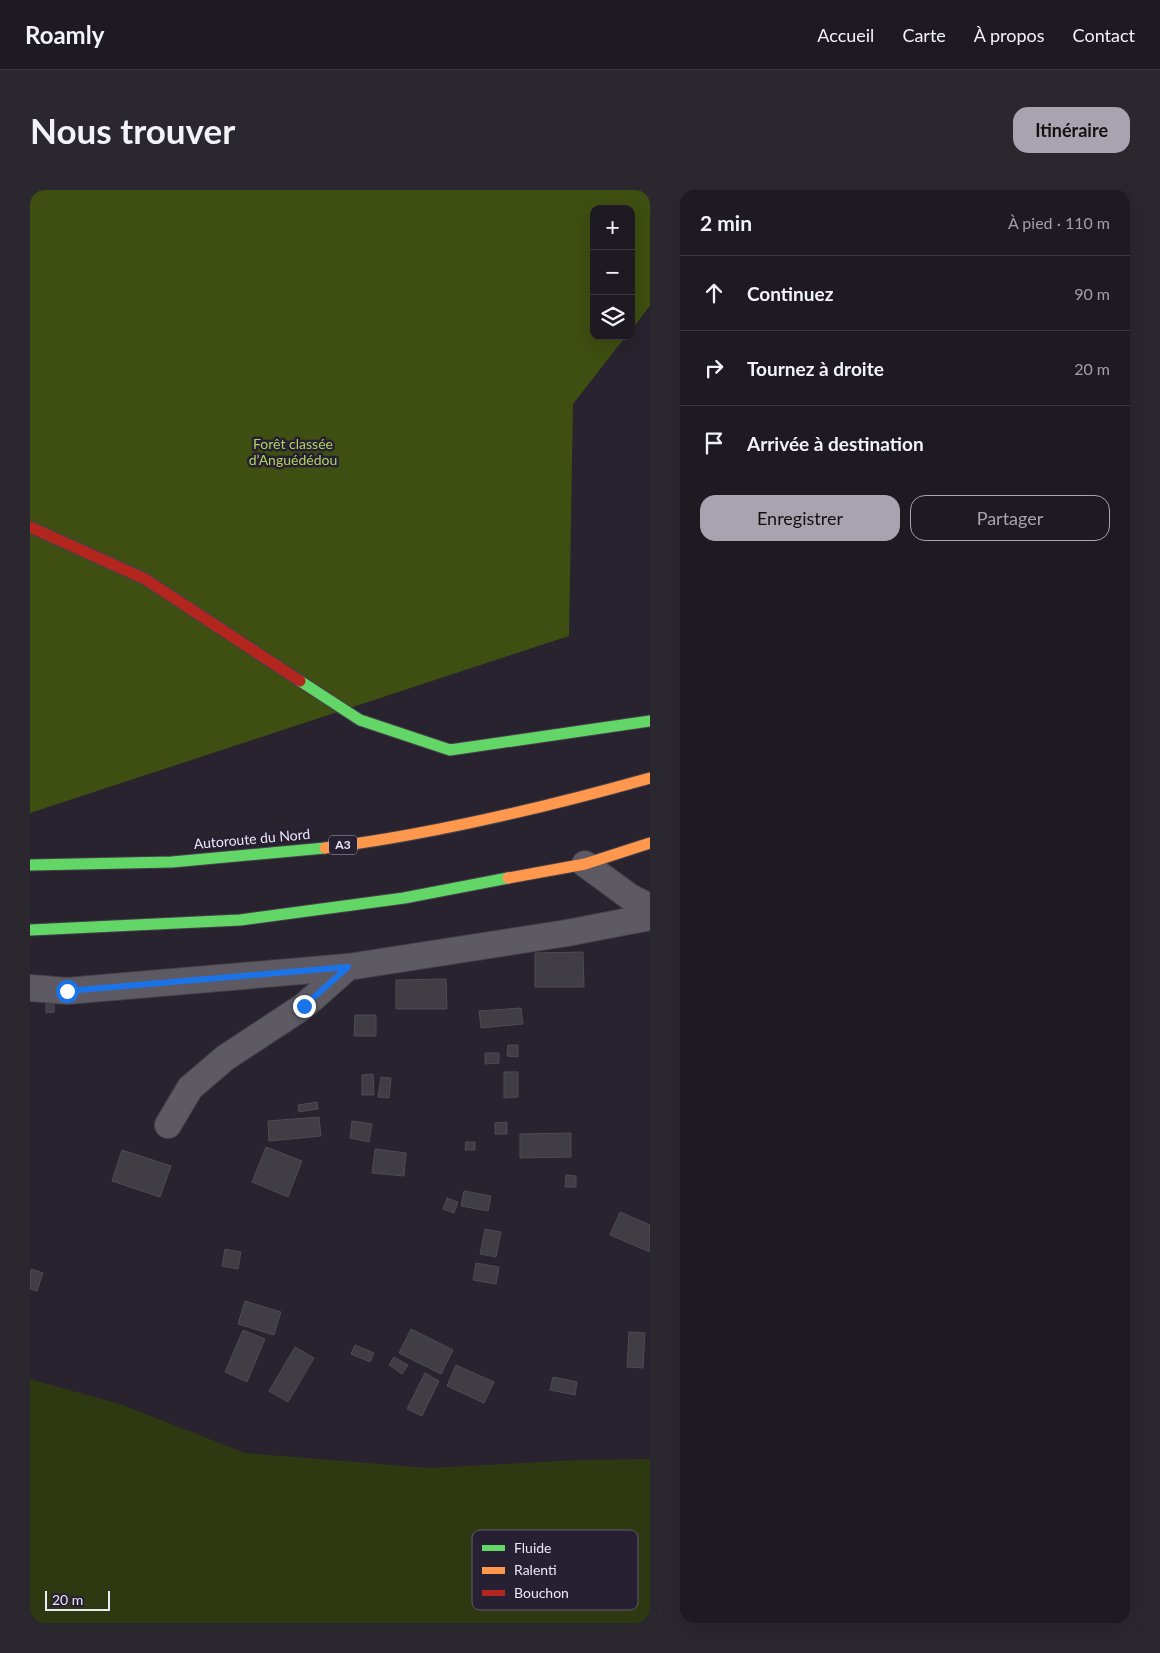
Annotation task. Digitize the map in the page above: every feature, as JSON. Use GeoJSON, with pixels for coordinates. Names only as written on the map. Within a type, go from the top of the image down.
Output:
{"type":"FeatureCollection","features":[{"type":"Feature","properties":{"kind":"main road"},"geometry":{"type":"LineString","coordinates":[[30,527],[145,579],[360,720],[450,750],[650,721]]}},
{"type":"Feature","properties":{"kind":"main road","name":"Autoroute du Nord"},"geometry":{"type":"LineString","coordinates":[[30,865],[129,864],[313,849],[411,835],[504,816],[650,778]]}},
{"type":"Feature","properties":{"kind":"main road"},"geometry":{"type":"LineString","coordinates":[[30,930],[240,920],[404,898],[585,864],[650,843]]}},
{"type":"Feature","properties":{"kind":"street"},"geometry":{"type":"LineString","coordinates":[[585,864],[630,897],[650,907]]}},
{"type":"Feature","properties":{"kind":"street"},"geometry":{"type":"LineString","coordinates":[[30,988],[67,991],[348,967],[567,933],[650,917]]}},
{"type":"Feature","properties":{"kind":"street"},"geometry":{"type":"LineString","coordinates":[[168,1125],[190,1088],[226,1058],[304,1006],[348,967]]}},
{"type":"Feature","properties":{"kind":"green space","name":"Forêt classée d’Anguédédou"},"geometry":{"type":"Polygon","coordinates":[[[30,190],[650,190],[650,306],[635,325],[635,205],[590,205],[590,340],[623,340],[573,404],[569,636],[30,813],[30,190]]]}},
{"type":"Feature","properties":{"kind":"green space"},"geometry":{"type":"Polygon","coordinates":[[[30,1379],[123,1405],[245,1453],[429,1468],[580,1460],[650,1459],[650,1623],[30,1623],[30,1379]]]}},
{"type":"Feature","properties":{"kind":"building"},"geometry":{"type":"Polygon","coordinates":[[[583,952],[584,987],[535,987],[535,953],[583,952]]]}},
{"type":"Feature","properties":{"kind":"building"},"geometry":{"type":"Polygon","coordinates":[[[446,979],[447,1009],[396,1009],[396,980],[446,979]]]}},
{"type":"Feature","properties":{"kind":"building"},"geometry":{"type":"Polygon","coordinates":[[[46,1003],[54,1003],[54,1012],[46,1013],[46,1003]]]}},
{"type":"Feature","properties":{"kind":"building"},"geometry":{"type":"Polygon","coordinates":[[[521,1008],[523,1024],[481,1028],[479,1011],[521,1008]]]}},
{"type":"Feature","properties":{"kind":"building"},"geometry":{"type":"Polygon","coordinates":[[[355,1015],[376,1015],[376,1036],[354,1036],[355,1015]]]}},
{"type":"Feature","properties":{"kind":"building"},"geometry":{"type":"Polygon","coordinates":[[[508,1045],[518,1045],[518,1057],[507,1056],[508,1045]]]}},
{"type":"Feature","properties":{"kind":"building"},"geometry":{"type":"Polygon","coordinates":[[[485,1053],[499,1053],[499,1063],[485,1064],[485,1053]]]}},
{"type":"Feature","properties":{"kind":"building"},"geometry":{"type":"Polygon","coordinates":[[[504,1072],[518,1072],[518,1097],[504,1098],[504,1072]]]}},
{"type":"Feature","properties":{"kind":"building"},"geometry":{"type":"Polygon","coordinates":[[[373,1074],[374,1095],[362,1095],[362,1075],[373,1074]]]}},
{"type":"Feature","properties":{"kind":"building"},"geometry":{"type":"Polygon","coordinates":[[[381,1077],[391,1078],[389,1098],[378,1097],[381,1077]]]}},
{"type":"Feature","properties":{"kind":"building"},"geometry":{"type":"Polygon","coordinates":[[[317,1102],[318,1109],[299,1112],[298,1105],[317,1102]]]}},
{"type":"Feature","properties":{"kind":"building"},"geometry":{"type":"Polygon","coordinates":[[[319,1117],[321,1136],[269,1141],[268,1121],[319,1117]]]}},
{"type":"Feature","properties":{"kind":"building"},"geometry":{"type":"Polygon","coordinates":[[[352,1121],[372,1124],[369,1142],[350,1138],[352,1121]]]}},
{"type":"Feature","properties":{"kind":"building"},"geometry":{"type":"Polygon","coordinates":[[[507,1122],[507,1134],[495,1134],[495,1123],[507,1122]]]}},
{"type":"Feature","properties":{"kind":"building"},"geometry":{"type":"Polygon","coordinates":[[[571,1133],[571,1157],[520,1158],[520,1134],[571,1133]]]}},
{"type":"Feature","properties":{"kind":"building"},"geometry":{"type":"Polygon","coordinates":[[[466,1142],[475,1142],[475,1150],[465,1150],[466,1142]]]}},
{"type":"Feature","properties":{"kind":"building"},"geometry":{"type":"Polygon","coordinates":[[[266,1147],[302,1161],[288,1197],[252,1182],[266,1147]]]}},
{"type":"Feature","properties":{"kind":"building"},"geometry":{"type":"Polygon","coordinates":[[[375,1149],[406,1153],[404,1176],[372,1173],[375,1149]]]}},
{"type":"Feature","properties":{"kind":"building"},"geometry":{"type":"Polygon","coordinates":[[[122,1150],[171,1166],[160,1197],[112,1181],[122,1150]]]}},
{"type":"Feature","properties":{"kind":"building"},"geometry":{"type":"Polygon","coordinates":[[[566,1175],[576,1176],[576,1187],[565,1187],[566,1175]]]}},
{"type":"Feature","properties":{"kind":"building"},"geometry":{"type":"Polygon","coordinates":[[[464,1191],[491,1196],[488,1211],[461,1206],[464,1191]]]}},
{"type":"Feature","properties":{"kind":"building"},"geometry":{"type":"Polygon","coordinates":[[[447,1198],[458,1202],[454,1213],[443,1209],[447,1198]]]}},
{"type":"Feature","properties":{"kind":"building"},"geometry":{"type":"Polygon","coordinates":[[[620,1212],[650,1225],[650,1252],[610,1235],[620,1212]]]}},
{"type":"Feature","properties":{"kind":"building"},"geometry":{"type":"Polygon","coordinates":[[[485,1229],[501,1232],[496,1257],[480,1254],[485,1229]]]}},
{"type":"Feature","properties":{"kind":"building"},"geometry":{"type":"Polygon","coordinates":[[[225,1249],[241,1252],[238,1269],[222,1266],[225,1249]]]}},
{"type":"Feature","properties":{"kind":"building"},"geometry":{"type":"Polygon","coordinates":[[[476,1263],[499,1267],[496,1284],[473,1280],[476,1263]]]}},
{"type":"Feature","properties":{"kind":"building"},"geometry":{"type":"Polygon","coordinates":[[[31,1269],[43,1273],[37,1291],[30,1289],[31,1269]]]}},
{"type":"Feature","properties":{"kind":"building"},"geometry":{"type":"Polygon","coordinates":[[[245,1301],[281,1312],[274,1335],[238,1324],[245,1301]]]}},
{"type":"Feature","properties":{"kind":"building"},"geometry":{"type":"Polygon","coordinates":[[[411,1329],[453,1350],[441,1374],[399,1353],[411,1329]]]}},
{"type":"Feature","properties":{"kind":"building"},"geometry":{"type":"Polygon","coordinates":[[[243,1330],[265,1339],[247,1382],[225,1372],[243,1330]]]}},
{"type":"Feature","properties":{"kind":"building"},"geometry":{"type":"Polygon","coordinates":[[[629,1332],[645,1333],[643,1368],[627,1367],[629,1332]]]}},
{"type":"Feature","properties":{"kind":"building"},"geometry":{"type":"Polygon","coordinates":[[[355,1345],[374,1353],[370,1362],[351,1354],[355,1345]]]}},
{"type":"Feature","properties":{"kind":"building"},"geometry":{"type":"Polygon","coordinates":[[[295,1347],[314,1358],[288,1402],[269,1391],[295,1347]]]}},
{"type":"Feature","properties":{"kind":"building"},"geometry":{"type":"Polygon","coordinates":[[[394,1357],[408,1365],[402,1374],[389,1365],[394,1357]]]}},
{"type":"Feature","properties":{"kind":"building"},"geometry":{"type":"Polygon","coordinates":[[[456,1365],[494,1382],[484,1403],[447,1386],[456,1365]]]}},
{"type":"Feature","properties":{"kind":"building"},"geometry":{"type":"Polygon","coordinates":[[[425,1373],[439,1381],[422,1416],[407,1409],[425,1373]]]}},
{"type":"Feature","properties":{"kind":"building"},"geometry":{"type":"Polygon","coordinates":[[[553,1377],[577,1382],[575,1395],[550,1390],[553,1377]]]}},
{"type":"Feature","properties":{"kind":"traffic: fast"},"geometry":{"type":"LineString","coordinates":[[300,681],[360,720],[450,750],[650,721]]}},
{"type":"Feature","properties":{"kind":"traffic: fast"},"geometry":{"type":"LineString","coordinates":[[30,865],[172,862],[325,848]]}},
{"type":"Feature","properties":{"kind":"traffic: fast"},"geometry":{"type":"LineString","coordinates":[[30,930],[240,920],[404,898],[508,878]]}},
{"type":"Feature","properties":{"kind":"traffic: slow"},"geometry":{"type":"LineString","coordinates":[[325,848],[448,828],[570,800],[650,778]]}},
{"type":"Feature","properties":{"kind":"traffic: slow"},"geometry":{"type":"LineString","coordinates":[[508,878],[585,864],[650,843]]}},
{"type":"Feature","properties":{"kind":"traffic: jam"},"geometry":{"type":"LineString","coordinates":[[30,527],[145,579],[300,681]]}},
{"type":"Feature","properties":{"kind":"route"},"geometry":{"type":"LineString","coordinates":[[67,991],[348,967],[304,1006]]}}]}
